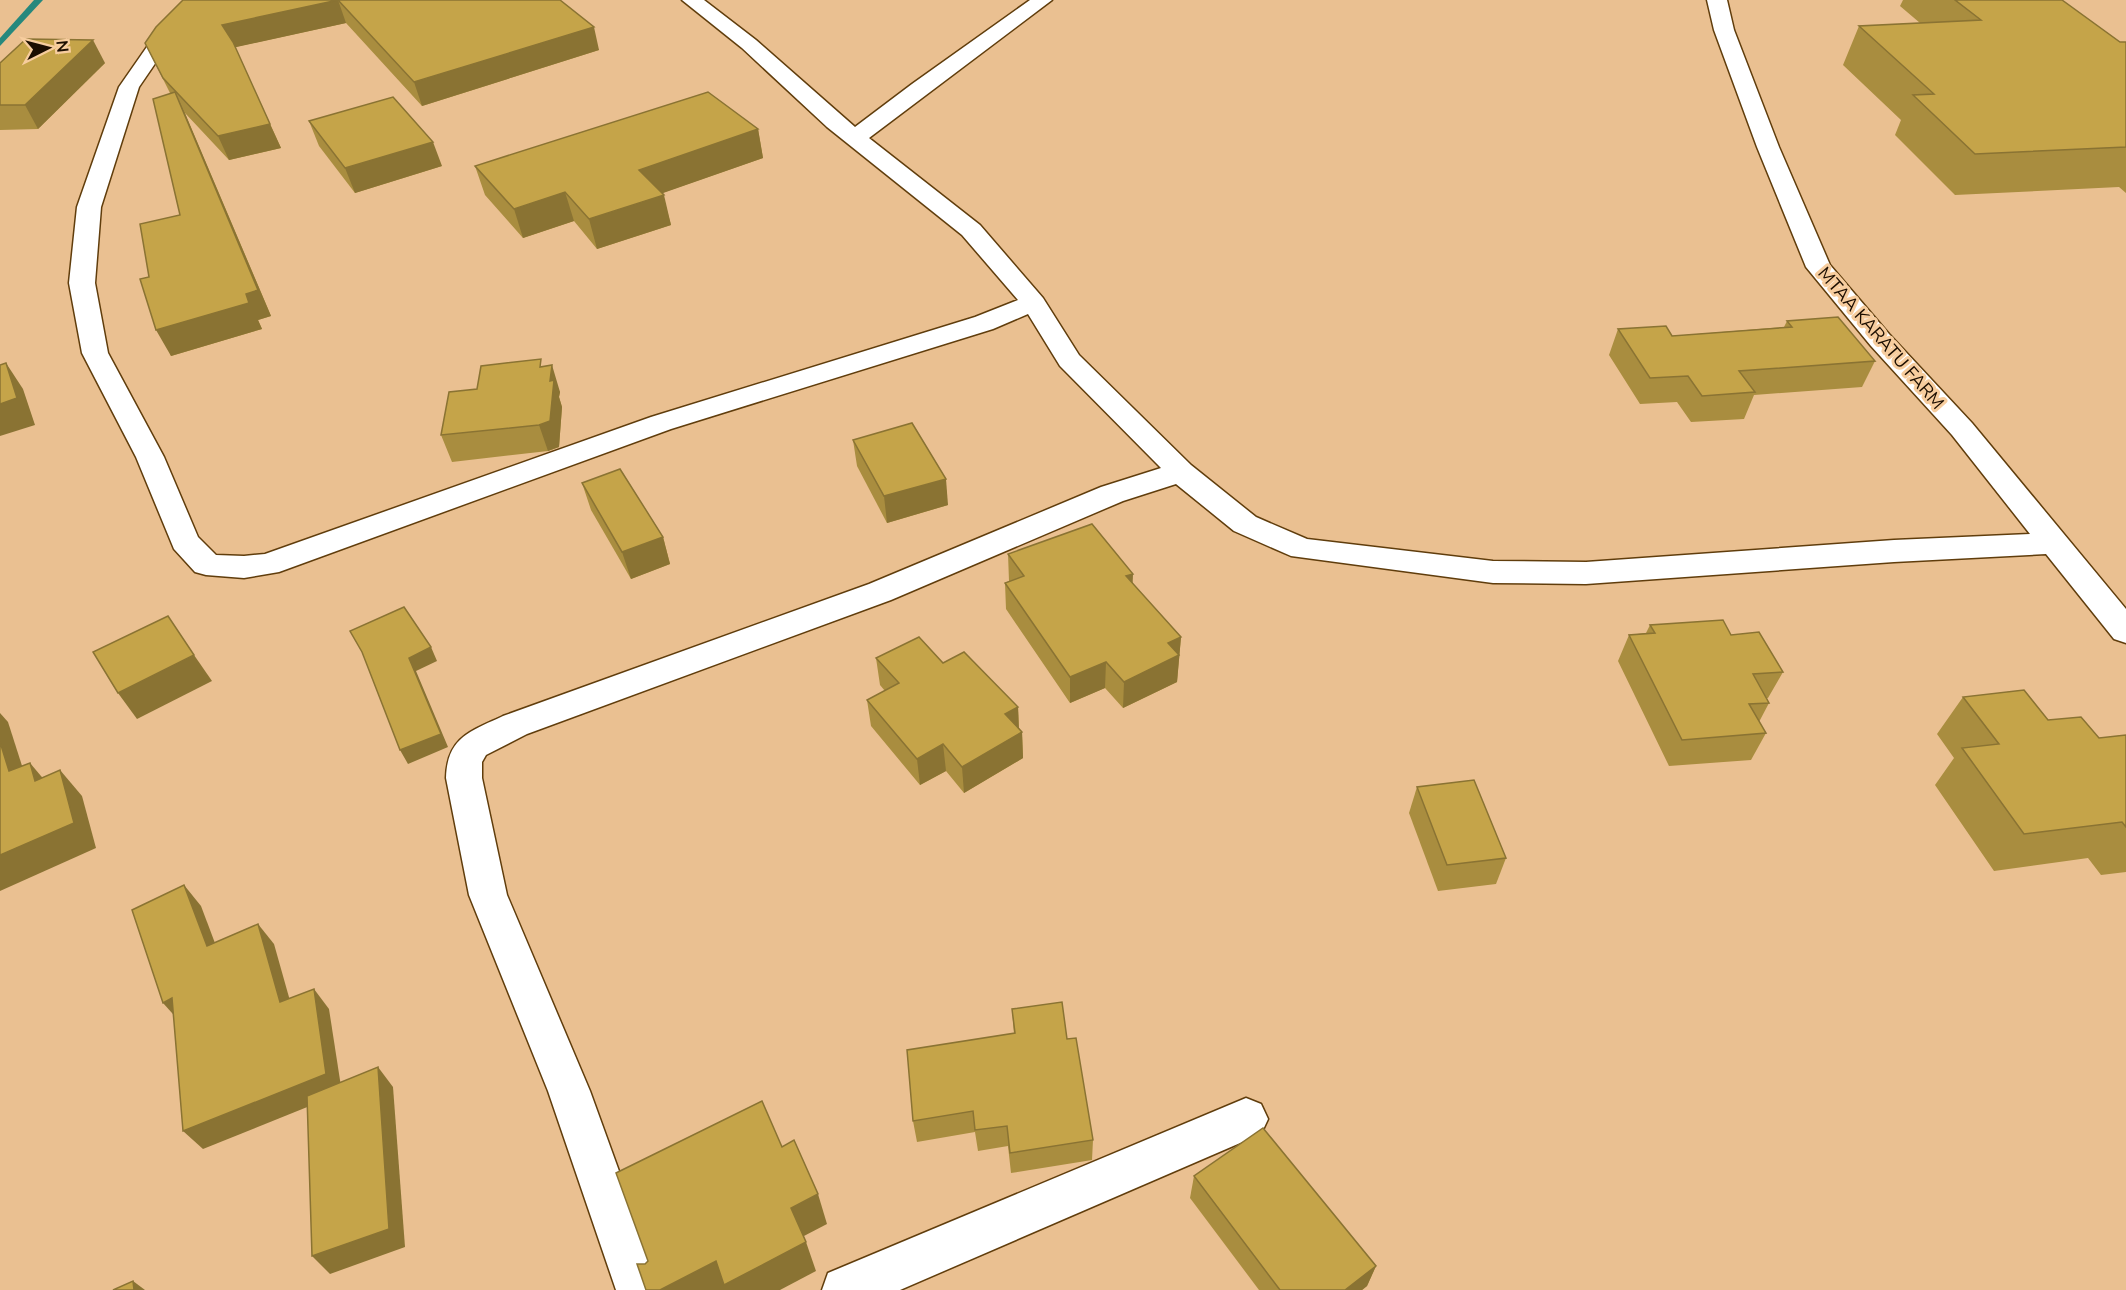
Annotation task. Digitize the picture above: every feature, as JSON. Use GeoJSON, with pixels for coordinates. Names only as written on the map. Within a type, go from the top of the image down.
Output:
{"type":"FeatureCollection","features":[{"type":"Feature","properties":{"kind":"street"},"geometry":{"type":"LineString","coordinates":[[202,0],[158,45],[129,87],[89,207],[82,283],[95,353],[150,457],[185,542],[206,564],[222,567],[268,564],[661,423],[984,323],[1034,303]]}},
{"type":"Feature","properties":{"kind":"street"},"geometry":{"type":"LineString","coordinates":[[692,0],[749,44],[835,122],[972,230],[1034,303],[1069,360],[1182,472],[1245,524],[1302,549],[1493,572],[1586,573],[1894,551],[2054,543]]}},
{"type":"Feature","properties":{"kind":"street"},"geometry":{"type":"LineString","coordinates":[[856,138],[919,88],[1041,0]]}},
{"type":"Feature","properties":{"kind":"street","name":"MTAA KARATU FARM"},"geometry":{"type":"LineString","coordinates":[[1717,0],[1724,30],[1764,136],[1818,267],[1880,340],[1962,429],[2126,630]]}},
{"type":"Feature","properties":{"kind":"street"},"geometry":{"type":"LineString","coordinates":[[639,1290],[568,1091],[488,895],[464,778],[464,761],[474,745],[515,726],[691,659],[880,592],[1112,494],[1182,472]]}},
{"type":"Feature","properties":{"kind":"street"},"geometry":{"type":"LineString","coordinates":[[845,1290],[1246,1119]]}},
{"type":"Feature","properties":{"kind":"building"},"geometry":{"type":"Polygon","coordinates":[[[183,0],[338,0],[222,25],[233,42],[270,124],[218,136],[163,78],[145,43],[156,27],[183,0]]]}},
{"type":"Feature","properties":{"kind":"building"},"geometry":{"type":"Polygon","coordinates":[[[338,0],[560,0],[594,27],[414,82],[338,0]]]}},
{"type":"Feature","properties":{"kind":"building"},"geometry":{"type":"Polygon","coordinates":[[[1955,0],[2062,0],[2120,42],[2126,42],[2126,147],[1975,154],[1913,95],[1934,94],[1859,26],[1981,20],[1955,0]]]}},
{"type":"Feature","properties":{"kind":"building"},"geometry":{"type":"Polygon","coordinates":[[[26,39],[93,40],[25,105],[0,105],[0,63],[26,39]]]}},
{"type":"Feature","properties":{"kind":"building"},"geometry":{"type":"Polygon","coordinates":[[[175,92],[258,290],[246,294],[249,303],[156,330],[140,279],[149,277],[140,224],[180,215],[153,99],[175,92]]]}},
{"type":"Feature","properties":{"kind":"building"},"geometry":{"type":"Polygon","coordinates":[[[708,92],[758,129],[639,170],[664,195],[589,219],[565,192],[514,209],[475,166],[708,92]]]}},
{"type":"Feature","properties":{"kind":"building"},"geometry":{"type":"Polygon","coordinates":[[[393,97],[433,142],[345,168],[309,121],[393,97]]]}},
{"type":"Feature","properties":{"kind":"building"},"geometry":{"type":"Polygon","coordinates":[[[1838,317],[1875,361],[1739,371],[1755,392],[1702,396],[1688,376],[1650,378],[1618,329],[1666,326],[1672,336],[1792,327],[1787,321],[1838,317]]]}},
{"type":"Feature","properties":{"kind":"building"},"geometry":{"type":"Polygon","coordinates":[[[541,359],[540,367],[552,365],[550,381],[554,380],[550,421],[539,425],[441,435],[449,392],[477,389],[481,366],[541,359]]]}},
{"type":"Feature","properties":{"kind":"building"},"geometry":{"type":"Polygon","coordinates":[[[6,363],[17,398],[0,404],[0,365],[6,363]]]}},
{"type":"Feature","properties":{"kind":"building"},"geometry":{"type":"Polygon","coordinates":[[[912,423],[946,479],[884,496],[853,440],[912,423]]]}},
{"type":"Feature","properties":{"kind":"building"},"geometry":{"type":"Polygon","coordinates":[[[620,469],[663,537],[622,552],[582,483],[620,469]]]}},
{"type":"Feature","properties":{"kind":"building"},"geometry":{"type":"Polygon","coordinates":[[[1092,524],[1133,574],[1126,576],[1181,637],[1168,643],[1179,655],[1124,682],[1106,662],[1070,677],[1005,583],[1024,576],[1008,554],[1092,524]]]}},
{"type":"Feature","properties":{"kind":"building"},"geometry":{"type":"Polygon","coordinates":[[[404,607],[431,647],[409,658],[441,734],[400,750],[362,652],[350,631],[404,607]]]}},
{"type":"Feature","properties":{"kind":"building"},"geometry":{"type":"Polygon","coordinates":[[[168,616],[194,655],[118,693],[93,652],[168,616]]]}},
{"type":"Feature","properties":{"kind":"building"},"geometry":{"type":"Polygon","coordinates":[[[1723,620],[1731,635],[1759,632],[1783,672],[1753,674],[1769,703],[1749,704],[1766,733],[1682,740],[1629,635],[1655,633],[1650,625],[1723,620]]]}},
{"type":"Feature","properties":{"kind":"building"},"geometry":{"type":"Polygon","coordinates":[[[919,637],[943,663],[964,652],[1018,707],[1005,714],[1022,732],[962,767],[943,744],[917,759],[867,700],[899,683],[876,658],[919,637]]]}},
{"type":"Feature","properties":{"kind":"building"},"geometry":{"type":"Polygon","coordinates":[[[2024,690],[2048,720],[2081,717],[2099,738],[2126,735],[2126,827],[2122,822],[2024,834],[1962,748],[1999,744],[1963,697],[2024,690]]]}},
{"type":"Feature","properties":{"kind":"building"},"geometry":{"type":"Polygon","coordinates":[[[0,742],[9,771],[30,763],[35,781],[60,770],[74,823],[0,855],[0,742]]]}},
{"type":"Feature","properties":{"kind":"building"},"geometry":{"type":"Polygon","coordinates":[[[1474,780],[1506,858],[1447,865],[1417,787],[1474,780]]]}},
{"type":"Feature","properties":{"kind":"building"},"geometry":{"type":"Polygon","coordinates":[[[184,885],[207,946],[258,924],[280,1002],[314,989],[326,1074],[183,1131],[172,998],[163,1003],[132,910],[184,885]]]}},
{"type":"Feature","properties":{"kind":"building"},"geometry":{"type":"Polygon","coordinates":[[[1062,1002],[1067,1039],[1076,1038],[1093,1140],[1010,1153],[1007,1126],[975,1130],[973,1111],[913,1121],[907,1050],[1015,1033],[1012,1009],[1062,1002]]]}},
{"type":"Feature","properties":{"kind":"building"},"geometry":{"type":"Polygon","coordinates":[[[378,1067],[389,1229],[312,1256],[307,1096],[378,1067]]]}},
{"type":"Feature","properties":{"kind":"building"},"geometry":{"type":"Polygon","coordinates":[[[762,1101],[782,1147],[794,1140],[818,1194],[791,1208],[806,1242],[724,1285],[716,1261],[660,1290],[646,1290],[637,1264],[645,1264],[648,1261],[616,1173],[762,1101]]]}},
{"type":"Feature","properties":{"kind":"building"},"geometry":{"type":"Polygon","coordinates":[[[1263,1128],[1376,1266],[1345,1290],[1280,1290],[1194,1176],[1263,1128]]]}},
{"type":"Feature","properties":{"kind":"building"},"geometry":{"type":"Polygon","coordinates":[[[133,1281],[134,1290],[113,1290],[133,1281]]]}},
{"type":"Feature","properties":{"kind":"waterway"},"geometry":{"type":"LineString","coordinates":[[0,43],[39,0]]}}]}
